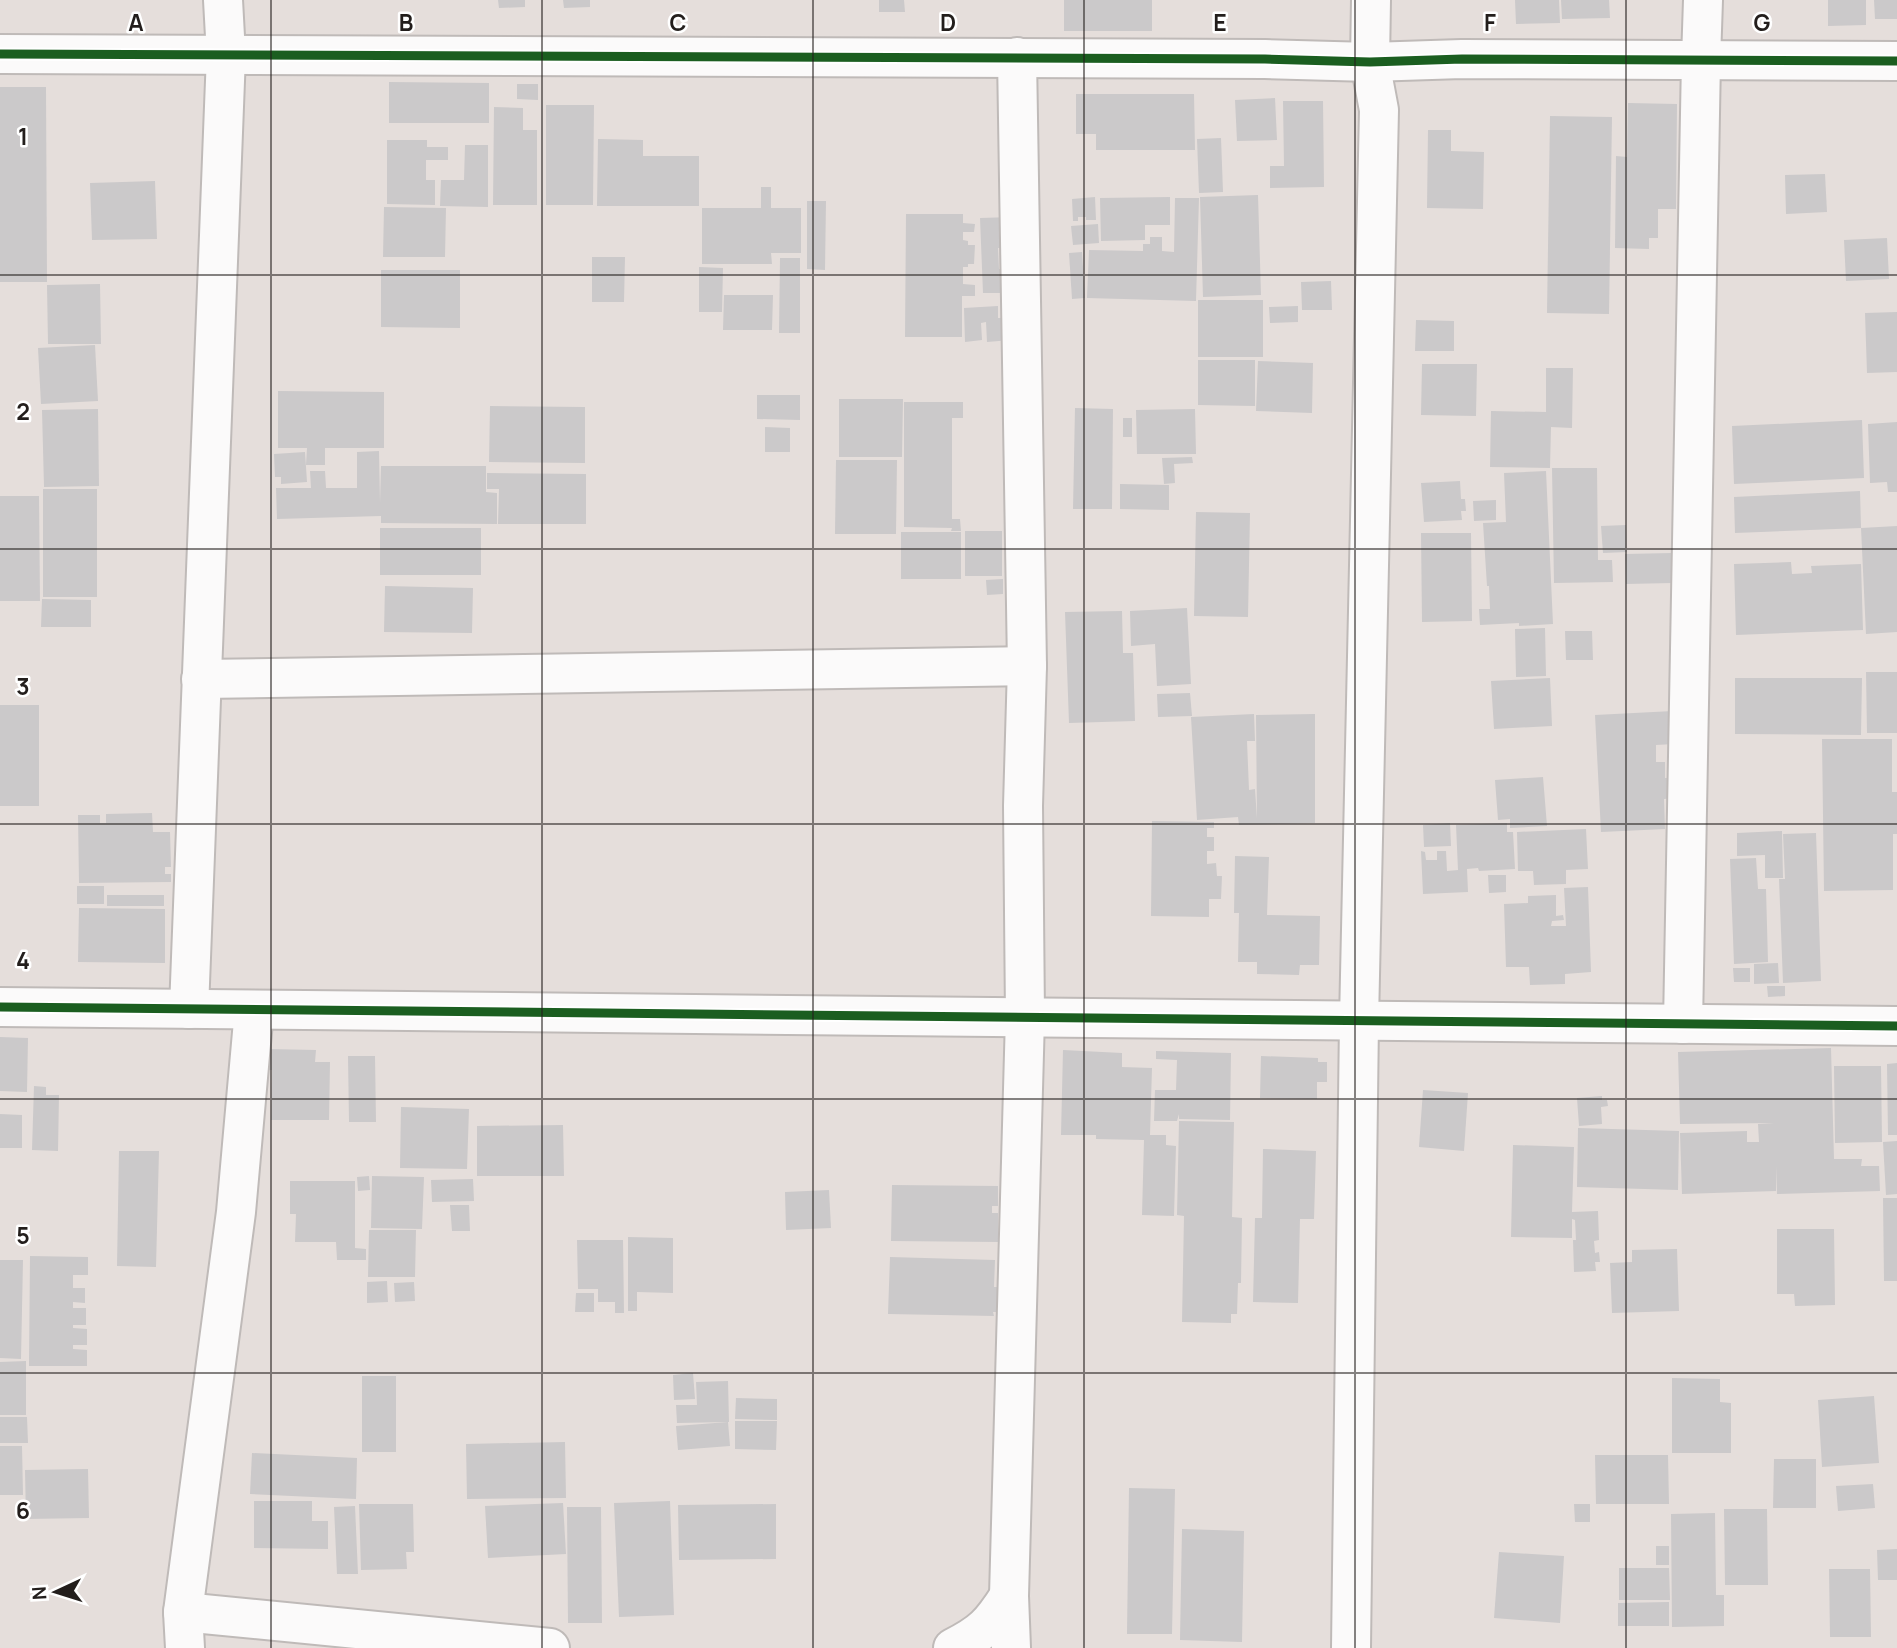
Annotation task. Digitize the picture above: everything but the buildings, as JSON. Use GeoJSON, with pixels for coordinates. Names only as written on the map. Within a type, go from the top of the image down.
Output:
{"type":"FeatureCollection","features":[{"type":"Feature","properties":{"kind":"street"},"geometry":{"type":"LineString","coordinates":[[189,1009],[226,55],[223,0]]}},
{"type":"Feature","properties":{"kind":"street"},"geometry":{"type":"LineString","coordinates":[[1350,1648],[1359,1020],[1379,110],[1370,62],[1371,0]]}},
{"type":"Feature","properties":{"kind":"street"},"geometry":{"type":"LineString","coordinates":[[1684,1024],[1703,0]]}},
{"type":"Feature","properties":{"kind":"street"},"geometry":{"type":"LineString","coordinates":[[0,54],[1017,57],[1370,62],[1462,59],[1897,61]]}},
{"type":"Feature","properties":{"kind":"street"},"geometry":{"type":"LineString","coordinates":[[1011,1648],[1009,1596],[1025,1017],[1023,806],[1027,666],[1017,57]]}},
{"type":"Feature","properties":{"kind":"street"},"geometry":{"type":"LineString","coordinates":[[201,679],[1027,666]]}},
{"type":"Feature","properties":{"kind":"street"},"geometry":{"type":"LineString","coordinates":[[0,1007],[1897,1026]]}},
{"type":"Feature","properties":{"kind":"street"},"geometry":{"type":"LineString","coordinates":[[254,1010],[236,1212],[184,1630],[550,1648]]}},
{"type":"Feature","properties":{"kind":"street"},"geometry":{"type":"LineString","coordinates":[[953,1648],[974,1638],[994,1620],[1009,1596]]}},
{"type":"Feature","properties":{"kind":"cycle path"},"geometry":{"type":"LineString","coordinates":[[0,54],[1265,59],[1370,62],[1462,59],[1897,61]]}},
{"type":"Feature","properties":{"kind":"cycle path"},"geometry":{"type":"LineString","coordinates":[[0,1007],[1897,1026]]}}]}
